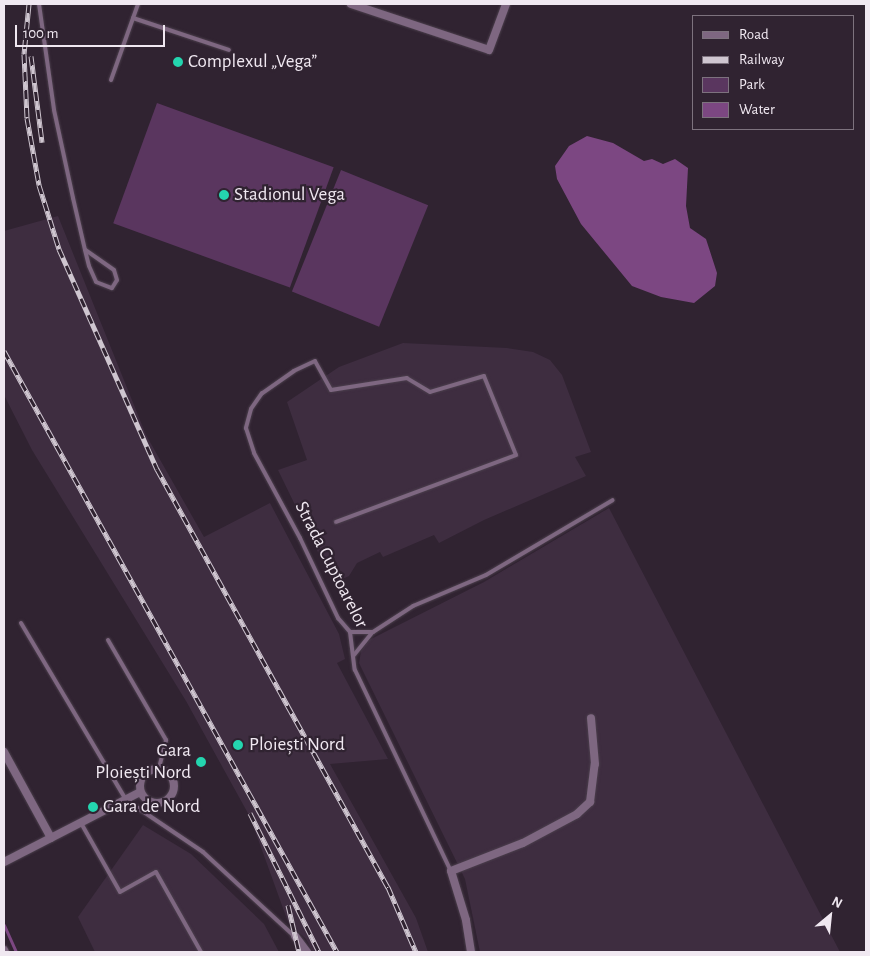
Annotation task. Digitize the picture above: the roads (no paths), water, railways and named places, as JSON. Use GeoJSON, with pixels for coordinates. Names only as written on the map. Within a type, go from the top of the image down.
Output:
{"type":"FeatureCollection","features":[{"type":"Feature","properties":{"kind":"street"},"geometry":{"type":"LineString","coordinates":[[351,4],[489,50],[506,4]]}},
{"type":"Feature","properties":{"kind":"street"},"geometry":{"type":"LineString","coordinates":[[450,871],[523,843],[577,814],[590,802],[595,764],[591,718]]}},
{"type":"Feature","properties":{"kind":"street"},"geometry":{"type":"LineString","coordinates":[[4,752],[51,838]]}},
{"type":"Feature","properties":{"kind":"street"},"geometry":{"type":"LineString","coordinates":[[159,768],[173,778],[172,794],[158,803],[147,800],[140,792],[140,781],[145,772],[159,768]]}},
{"type":"Feature","properties":{"kind":"street"},"geometry":{"type":"LineString","coordinates":[[4,862],[140,792]]}},
{"type":"Feature","properties":{"kind":"street","name":"Strada Cuptoarelor"},"geometry":{"type":"LineString","coordinates":[[450,871],[466,920],[471,952]]}},
{"type":"Feature","properties":{"kind":"street"},"geometry":{"type":"LineString","coordinates":[[295,936],[307,952]]}},
{"type":"Feature","properties":{"kind":"lane"},"geometry":{"type":"LineString","coordinates":[[39,4],[54,110],[85,250],[96,282],[112,288],[117,280],[114,270],[85,250]]}},
{"type":"Feature","properties":{"kind":"lane"},"geometry":{"type":"LineString","coordinates":[[111,80],[138,4]]}},
{"type":"Feature","properties":{"kind":"lane"},"geometry":{"type":"LineString","coordinates":[[133,18],[229,50]]}},
{"type":"Feature","properties":{"kind":"lane","name":"Strada Cuptoarelor"},"geometry":{"type":"LineString","coordinates":[[336,522],[516,455],[484,376],[430,392],[408,378],[331,390],[315,361],[294,371],[262,393],[250,409],[246,428],[254,453],[300,538],[338,618],[350,632],[356,670],[450,871]]}},
{"type":"Feature","properties":{"kind":"lane"},"geometry":{"type":"LineString","coordinates":[[354,655],[373,632],[413,606],[486,575],[612,500]]}},
{"type":"Feature","properties":{"kind":"lane"},"geometry":{"type":"LineString","coordinates":[[21,623],[126,800],[203,852],[295,936]]}},
{"type":"Feature","properties":{"kind":"lane"},"geometry":{"type":"LineString","coordinates":[[350,632],[373,632]]}},
{"type":"Feature","properties":{"kind":"lane"},"geometry":{"type":"LineString","coordinates":[[108,640],[166,740],[159,768]]}},
{"type":"Feature","properties":{"kind":"lane"},"geometry":{"type":"LineString","coordinates":[[81,822],[120,892],[156,872],[201,952]]}},
{"type":"Feature","properties":{"kind":"water"},"geometry":{"type":"Polygon","coordinates":[[[587,136],[613,143],[644,161],[652,159],[663,164],[675,159],[688,168],[686,206],[690,228],[706,239],[717,273],[715,286],[694,303],[661,297],[632,286],[581,224],[557,179],[555,166],[569,146],[587,136]]]}},
{"type":"Feature","properties":{"kind":"waterway"},"geometry":{"type":"LineString","coordinates":[[4,925],[16,952]]}},
{"type":"Feature","properties":{"kind":"railway"},"geometry":{"type":"LineString","coordinates":[[29,4],[24,54],[27,118],[39,185],[59,249],[157,469],[388,887],[416,952]]}},
{"type":"Feature","properties":{"kind":"railway"},"geometry":{"type":"LineString","coordinates":[[31,56],[42,142]]}},
{"type":"Feature","properties":{"kind":"railway"},"geometry":{"type":"LineString","coordinates":[[4,351],[337,952]]}},
{"type":"Feature","properties":{"kind":"railway"},"geometry":{"type":"LineString","coordinates":[[250,813],[319,952]]}},
{"type":"Feature","properties":{"kind":"railway"},"geometry":{"type":"LineString","coordinates":[[288,905],[299,952]]}},
{"type":"Feature","properties":{"kind":"place","name":"Complexul „Vega”"},"geometry":{"type":"Point","coordinates":[178,62]}},
{"type":"Feature","properties":{"kind":"place","name":"Stadionul Vega"},"geometry":{"type":"Point","coordinates":[224,195]}},
{"type":"Feature","properties":{"kind":"place","name":"Ploiești Nord"},"geometry":{"type":"Point","coordinates":[238,745]}},
{"type":"Feature","properties":{"kind":"place","name":"Gara Ploiești Nord"},"geometry":{"type":"Point","coordinates":[201,762]}},
{"type":"Feature","properties":{"kind":"place","name":"Gara de Nord"},"geometry":{"type":"Point","coordinates":[93,807]}}]}
